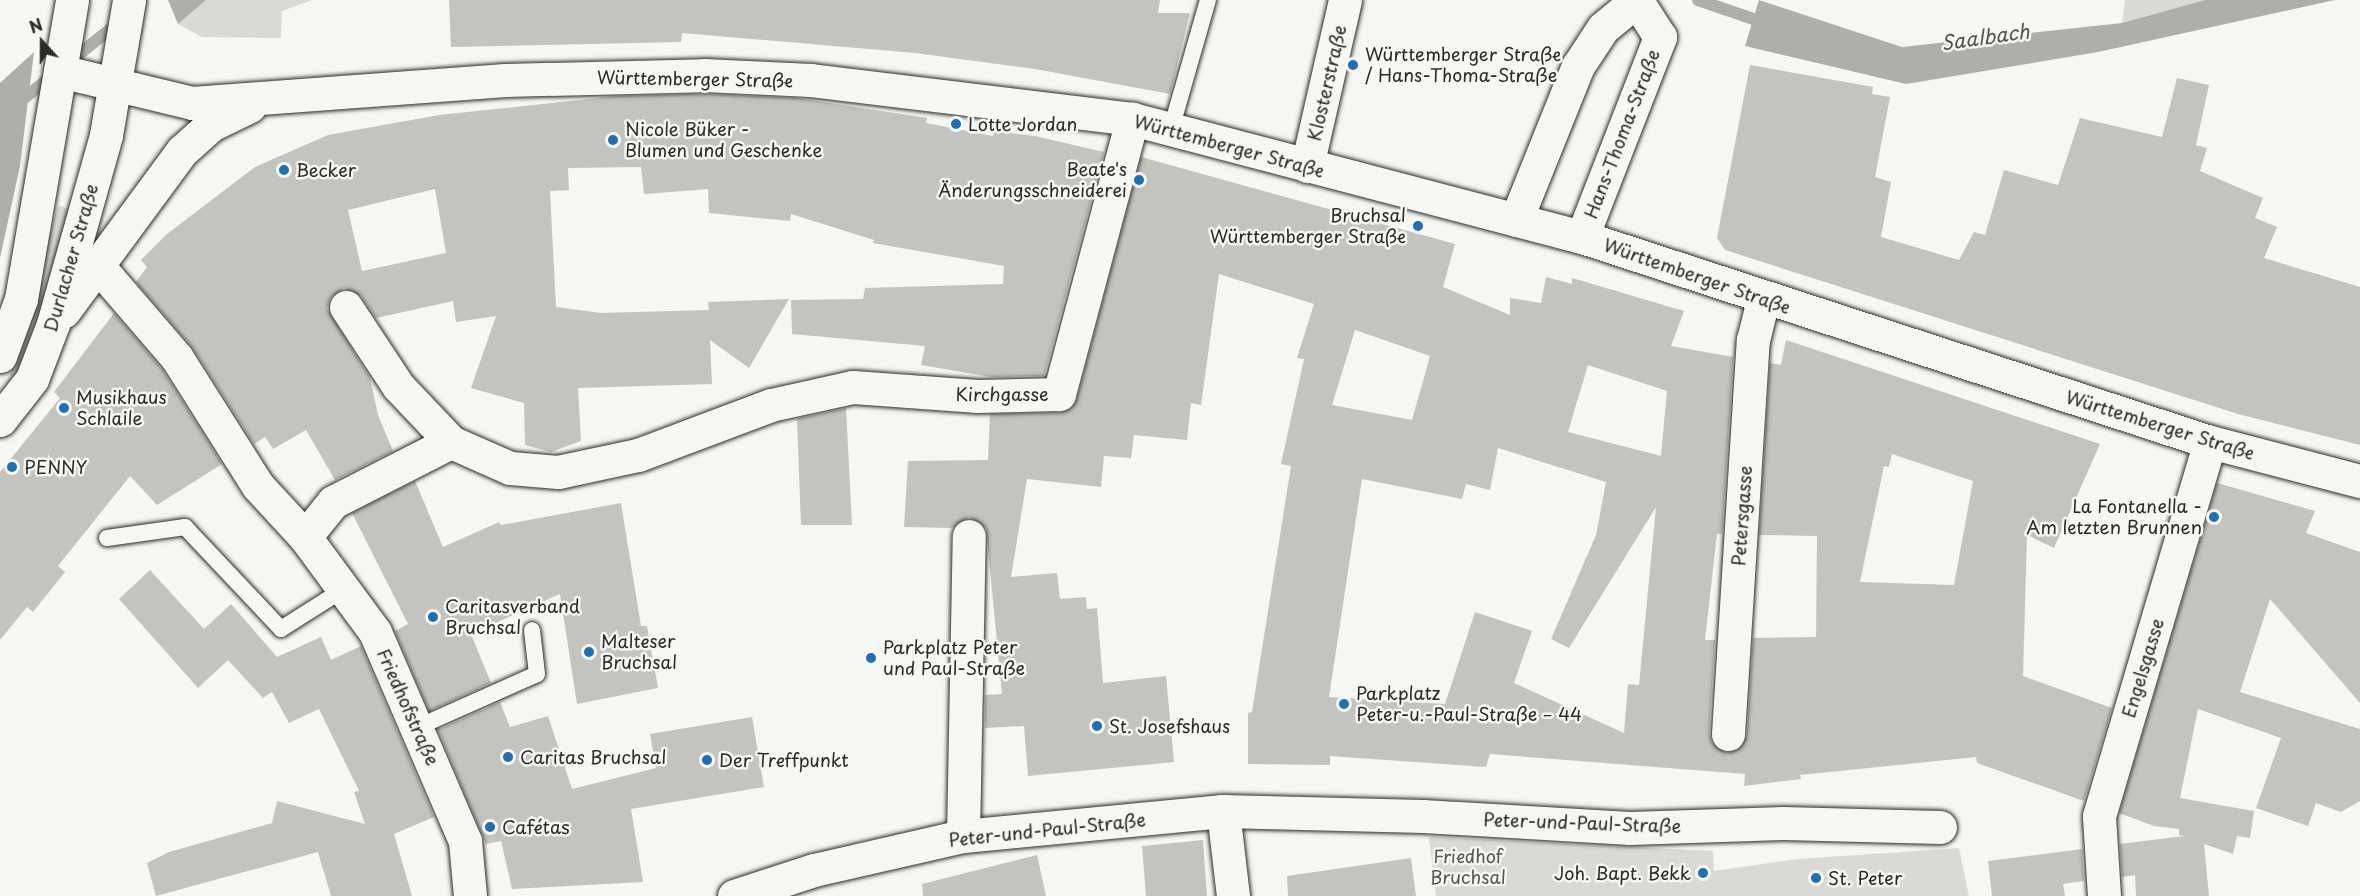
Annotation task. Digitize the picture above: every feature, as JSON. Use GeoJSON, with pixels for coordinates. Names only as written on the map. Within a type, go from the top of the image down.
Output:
{"type":"FeatureCollection","features":[{"type":"Feature","properties":{"kind":"street","name":"Durlacher Straße"},"geometry":{"type":"LineString","coordinates":[[0,420],[32,379],[53,324],[106,135],[112,79],[129,0]]}},
{"type":"Feature","properties":{"kind":"street","name":"Klosterstraße"},"geometry":{"type":"LineString","coordinates":[[1307,166],[1345,0]]}},
{"type":"Feature","properties":{"kind":"street","name":"Hans-Thoma-Straße"},"geometry":{"type":"LineString","coordinates":[[1516,220],[1578,66],[1603,27],[1637,1],[1660,37],[1582,237]]}},
{"type":"Feature","properties":{"kind":"street","name":"Durlacher Straße"},"geometry":{"type":"LineString","coordinates":[[0,356],[21,299],[71,6]]}},
{"type":"Feature","properties":{"kind":"street","name":"Württemberger Straße"},"geometry":{"type":"LineString","coordinates":[[60,71],[112,79],[192,103],[261,101],[505,80],[704,75],[811,80],[1132,119],[1582,237],[1763,300],[2210,442],[2360,481]]}},
{"type":"Feature","properties":{"kind":"street"},"geometry":{"type":"LineString","coordinates":[[53,324],[182,151],[211,125],[261,101]]}},
{"type":"Feature","properties":{"kind":"street","name":"Kirchgasse"},"geometry":{"type":"LineString","coordinates":[[451,442],[510,468],[558,472],[638,455],[771,405],[853,387],[978,396],[1059,394],[1132,119]]}},
{"type":"Feature","properties":{"kind":"street","name":"Friedhofstraße"},"geometry":{"type":"LineString","coordinates":[[98,266],[177,358],[258,486],[304,537],[375,632],[418,727],[465,841],[470,896]]}},
{"type":"Feature","properties":{"kind":"street","name":"Petersgasse"},"geometry":{"type":"LineString","coordinates":[[1728,735],[1753,340],[1763,300]]}},
{"type":"Feature","properties":{"kind":"street"},"geometry":{"type":"LineString","coordinates":[[304,537],[333,501],[451,442],[398,386],[346,307]]}},
{"type":"Feature","properties":{"kind":"street","name":"Engelsgasse"},"geometry":{"type":"LineString","coordinates":[[2104,896],[2099,816],[2210,442]]}},
{"type":"Feature","properties":{"kind":"street"},"geometry":{"type":"LineString","coordinates":[[963,836],[969,536]]}},
{"type":"Feature","properties":{"kind":"street"},"geometry":{"type":"LineString","coordinates":[[1223,812],[1233,896]]}},
{"type":"Feature","properties":{"kind":"street","name":"Peter-und-Paul-Straße"},"geometry":{"type":"LineString","coordinates":[[734,896],[814,870],[963,836],[1223,812],[1423,816],[1630,828],[1783,823],[1940,827]]}},
{"type":"Feature","properties":{"kind":"lane"},"geometry":{"type":"LineString","coordinates":[[1171,129],[1209,0]]}},
{"type":"Feature","properties":{"kind":"lane"},"geometry":{"type":"LineString","coordinates":[[107,538],[185,527],[281,629],[344,589]]}},
{"type":"Feature","properties":{"kind":"lane"},"geometry":{"type":"LineString","coordinates":[[418,727],[537,674],[532,630]]}},
{"type":"Feature","properties":{"kind":"green space"},"geometry":{"type":"Polygon","coordinates":[[[206,0],[312,0],[282,11],[281,38],[202,37],[178,24],[206,0]]]}},
{"type":"Feature","properties":{"kind":"green space"},"geometry":{"type":"Polygon","coordinates":[[[2125,0],[2205,0],[2122,23],[2125,0]]]}},
{"type":"Feature","properties":{"kind":"green space"},"geometry":{"type":"Polygon","coordinates":[[[58,206],[74,210],[52,283],[17,379],[10,375],[58,206]]]}},
{"type":"Feature","properties":{"kind":"green space","name":"Friedhof Bruchsal"},"geometry":{"type":"Polygon","coordinates":[[[1429,837],[1713,851],[1714,871],[1798,859],[1959,848],[1969,896],[1436,896],[1429,837]]]}},
{"type":"Feature","properties":{"kind":"shaded area"},"geometry":{"type":"Polygon","coordinates":[[[168,0],[206,0],[178,24],[168,0]]]}},
{"type":"Feature","properties":{"kind":"shaded area"},"geometry":{"type":"Polygon","coordinates":[[[1759,0],[1902,47],[2122,23],[2205,0],[2335,0],[2098,52],[1906,84],[1745,46],[1759,0]]]}},
{"type":"Feature","properties":{"kind":"shaded area"},"geometry":{"type":"Polygon","coordinates":[[[34,52],[20,166],[0,258],[0,83],[34,52]]]}},
{"type":"Feature","properties":{"kind":"building"},"geometry":{"type":"Polygon","coordinates":[[[449,0],[1160,0],[1158,13],[1190,13],[1170,94],[1035,69],[915,53],[682,33],[681,42],[451,47],[449,0]]]}},
{"type":"Feature","properties":{"kind":"building"},"geometry":{"type":"Polygon","coordinates":[[[1750,65],[1873,87],[1872,94],[1890,97],[1875,177],[1891,182],[1881,237],[1959,260],[1974,232],[1985,235],[2004,170],[2058,185],[2080,118],[2162,137],[2177,78],[2209,85],[2196,145],[2207,148],[2200,171],[2263,198],[2255,218],[2277,227],[2264,258],[2360,287],[2360,445],[2238,414],[1725,250],[1717,238],[1750,65]]]}},
{"type":"Feature","properties":{"kind":"building"},"geometry":{"type":"Polygon","coordinates":[[[704,94],[797,98],[927,118],[926,123],[993,136],[994,131],[1035,136],[1104,152],[1044,376],[991,377],[921,365],[925,346],[792,334],[791,300],[863,299],[865,288],[1003,284],[1004,266],[873,243],[874,240],[791,214],[790,221],[709,213],[708,189],[644,194],[641,167],[568,168],[569,190],[550,191],[556,307],[601,313],[709,310],[708,302],[789,299],[749,368],[710,340],[712,384],[578,388],[581,441],[551,452],[525,445],[524,403],[471,388],[496,316],[456,322],[453,301],[376,318],[361,296],[344,288],[330,298],[327,309],[370,378],[378,415],[393,451],[335,480],[306,430],[273,449],[265,437],[254,444],[193,348],[136,282],[147,267],[141,260],[167,234],[255,167],[328,135],[439,115],[617,96],[704,94]],[[435,189],[348,210],[362,271],[446,253],[435,189]]]}},
{"type":"Feature","properties":{"kind":"building"},"geometry":{"type":"Polygon","coordinates":[[[1141,157],[1455,244],[1443,287],[1510,315],[1510,298],[1541,303],[1546,277],[1572,284],[1572,278],[1684,311],[1671,346],[1733,357],[1722,534],[1717,534],[1705,640],[1715,640],[1709,733],[1712,743],[1726,753],[1737,750],[1747,736],[1753,638],[1816,637],[1817,536],[1759,535],[1770,363],[1781,365],[1786,340],[2100,444],[2054,548],[2027,535],[2023,676],[2112,708],[2084,801],[1977,763],[1976,757],[1800,775],[1801,779],[1744,786],[1745,774],[1490,754],[1486,767],[1330,756],[1330,765],[1248,764],[1248,713],[1252,712],[1291,466],[1281,464],[1304,359],[1297,358],[1314,304],[1219,274],[1201,405],[1191,403],[1187,440],[1134,435],[1131,458],[1104,456],[1101,487],[1027,479],[1011,577],[1057,573],[1060,599],[1086,597],[1087,609],[1097,608],[1103,683],[1166,676],[1174,762],[1028,776],[1024,726],[985,728],[985,695],[1002,694],[986,528],[969,517],[952,528],[904,527],[908,461],[988,460],[990,414],[1059,413],[1071,408],[1077,399],[1141,157]],[[1355,330],[1332,405],[1412,420],[1430,356],[1355,330]],[[1588,365],[1568,432],[1661,456],[1667,391],[1588,365]],[[1498,448],[1490,490],[1466,484],[1462,499],[1362,479],[1329,697],[1445,704],[1475,612],[1532,631],[1514,683],[1624,733],[1628,684],[1639,685],[1656,507],[1569,648],[1551,639],[1596,535],[1606,482],[1498,448]],[[1892,454],[1889,467],[1884,466],[1860,582],[1954,585],[1973,481],[1892,454]]]}},
{"type":"Feature","properties":{"kind":"building"},"geometry":{"type":"Polygon","coordinates":[[[114,313],[162,369],[222,464],[157,505],[130,476],[58,566],[65,572],[33,612],[27,607],[0,640],[0,472],[60,398],[54,392],[114,313]]]}},
{"type":"Feature","properties":{"kind":"building"},"geometry":{"type":"Polygon","coordinates":[[[846,408],[852,525],[801,525],[797,419],[846,408]]]}},
{"type":"Feature","properties":{"kind":"building"},"geometry":{"type":"Polygon","coordinates":[[[415,481],[443,547],[499,522],[501,525],[621,503],[641,626],[647,626],[658,688],[577,704],[560,594],[471,634],[491,683],[429,711],[395,631],[408,624],[352,513],[415,481]]]}},
{"type":"Feature","properties":{"kind":"building"},"geometry":{"type":"Polygon","coordinates":[[[2217,483],[2315,511],[2306,533],[2360,552],[2360,703],[2270,599],[2240,692],[2360,729],[2360,801],[2341,812],[2316,803],[2308,826],[2256,808],[2281,738],[2198,709],[2180,798],[2254,811],[2250,838],[2237,836],[2233,854],[2204,844],[2209,896],[2136,896],[2135,875],[2122,877],[2120,844],[2184,836],[2179,835],[2179,829],[2154,826],[2119,813],[2217,483]]]}},
{"type":"Feature","properties":{"kind":"building"},"geometry":{"type":"Polygon","coordinates":[[[150,570],[204,629],[231,604],[277,657],[321,637],[331,660],[361,646],[434,817],[394,834],[412,896],[331,896],[318,852],[156,896],[147,863],[169,852],[272,823],[277,801],[365,824],[354,792],[359,791],[319,709],[289,723],[272,692],[263,698],[228,660],[198,688],[119,599],[150,570]]]}},
{"type":"Feature","properties":{"kind":"building"},"geometry":{"type":"Polygon","coordinates":[[[500,702],[510,727],[548,716],[572,789],[656,768],[650,734],[752,717],[764,787],[631,809],[643,882],[512,889],[501,841],[486,844],[438,730],[500,702]]]}},
{"type":"Feature","properties":{"kind":"building"},"geometry":{"type":"Polygon","coordinates":[[[1203,840],[1207,896],[1146,896],[1142,846],[1203,840]]]}},
{"type":"Feature","properties":{"kind":"building"},"geometry":{"type":"Polygon","coordinates":[[[2082,849],[2084,881],[2063,884],[2065,896],[1992,896],[1988,861],[2082,849]]]}},
{"type":"Feature","properties":{"kind":"building"},"geometry":{"type":"Polygon","coordinates":[[[1037,855],[1046,896],[923,896],[922,884],[1037,855]]]}},
{"type":"Feature","properties":{"kind":"building"},"geometry":{"type":"Polygon","coordinates":[[[1411,858],[1416,896],[1288,896],[1287,876],[1411,858]]]}},
{"type":"Feature","properties":{"kind":"waterway","name":"Saalbach"},"geometry":{"type":"LineString","coordinates":[[1698,0],[1768,24]]}},
{"type":"Feature","properties":{"kind":"waterway","name":"Saalbach"},"geometry":{"type":"LineString","coordinates":[[68,63],[118,23]]}},
{"type":"Feature","properties":{"kind":"waterway","name":"Saalbach"},"geometry":{"type":"LineString","coordinates":[[17,104],[53,75]]}},
{"type":"Feature","properties":{"kind":"place","name":"Württemberger Straße / Hans-Thoma-Straße"},"geometry":{"type":"Point","coordinates":[1353,65]}},
{"type":"Feature","properties":{"kind":"place","name":"Lotte Jordan"},"geometry":{"type":"Point","coordinates":[956,124]}},
{"type":"Feature","properties":{"kind":"place","name":"Nicole Büker - Blumen und Geschenke"},"geometry":{"type":"Point","coordinates":[613,140]}},
{"type":"Feature","properties":{"kind":"place","name":"Becker"},"geometry":{"type":"Point","coordinates":[284,170]}},
{"type":"Feature","properties":{"kind":"place","name":"Beate's Änderungsschneiderei"},"geometry":{"type":"Point","coordinates":[1139,180]}},
{"type":"Feature","properties":{"kind":"place","name":"Bruchsal Württemberger Straße"},"geometry":{"type":"Point","coordinates":[1418,226]}},
{"type":"Feature","properties":{"kind":"place","name":"Musikhaus Schlaile"},"geometry":{"type":"Point","coordinates":[64,408]}},
{"type":"Feature","properties":{"kind":"place","name":"PENNY"},"geometry":{"type":"Point","coordinates":[12,467]}},
{"type":"Feature","properties":{"kind":"place","name":"La Fontanella - Am letzten Brunnen"},"geometry":{"type":"Point","coordinates":[2214,517]}},
{"type":"Feature","properties":{"kind":"place","name":"Caritasverband Bruchsal"},"geometry":{"type":"Point","coordinates":[433,617]}},
{"type":"Feature","properties":{"kind":"place","name":"Malteser Bruchsal"},"geometry":{"type":"Point","coordinates":[589,652]}},
{"type":"Feature","properties":{"kind":"place","name":"Parkplatz Peter und Paul-Straße"},"geometry":{"type":"Point","coordinates":[871,658]}},
{"type":"Feature","properties":{"kind":"place","name":"Parkplatz Peter-u.-Paul-Straße – 44"},"geometry":{"type":"Point","coordinates":[1344,704]}},
{"type":"Feature","properties":{"kind":"place","name":"St. Josefshaus"},"geometry":{"type":"Point","coordinates":[1097,726]}},
{"type":"Feature","properties":{"kind":"place","name":"Caritas Bruchsal"},"geometry":{"type":"Point","coordinates":[508,757]}},
{"type":"Feature","properties":{"kind":"place","name":"Der Treffpunkt"},"geometry":{"type":"Point","coordinates":[707,760]}},
{"type":"Feature","properties":{"kind":"place","name":"Cafétas"},"geometry":{"type":"Point","coordinates":[490,827]}},
{"type":"Feature","properties":{"kind":"place","name":"Joh. Bapt. Bekk"},"geometry":{"type":"Point","coordinates":[1703,873]}},
{"type":"Feature","properties":{"kind":"place","name":"St. Peter"},"geometry":{"type":"Point","coordinates":[1816,878]}}]}
